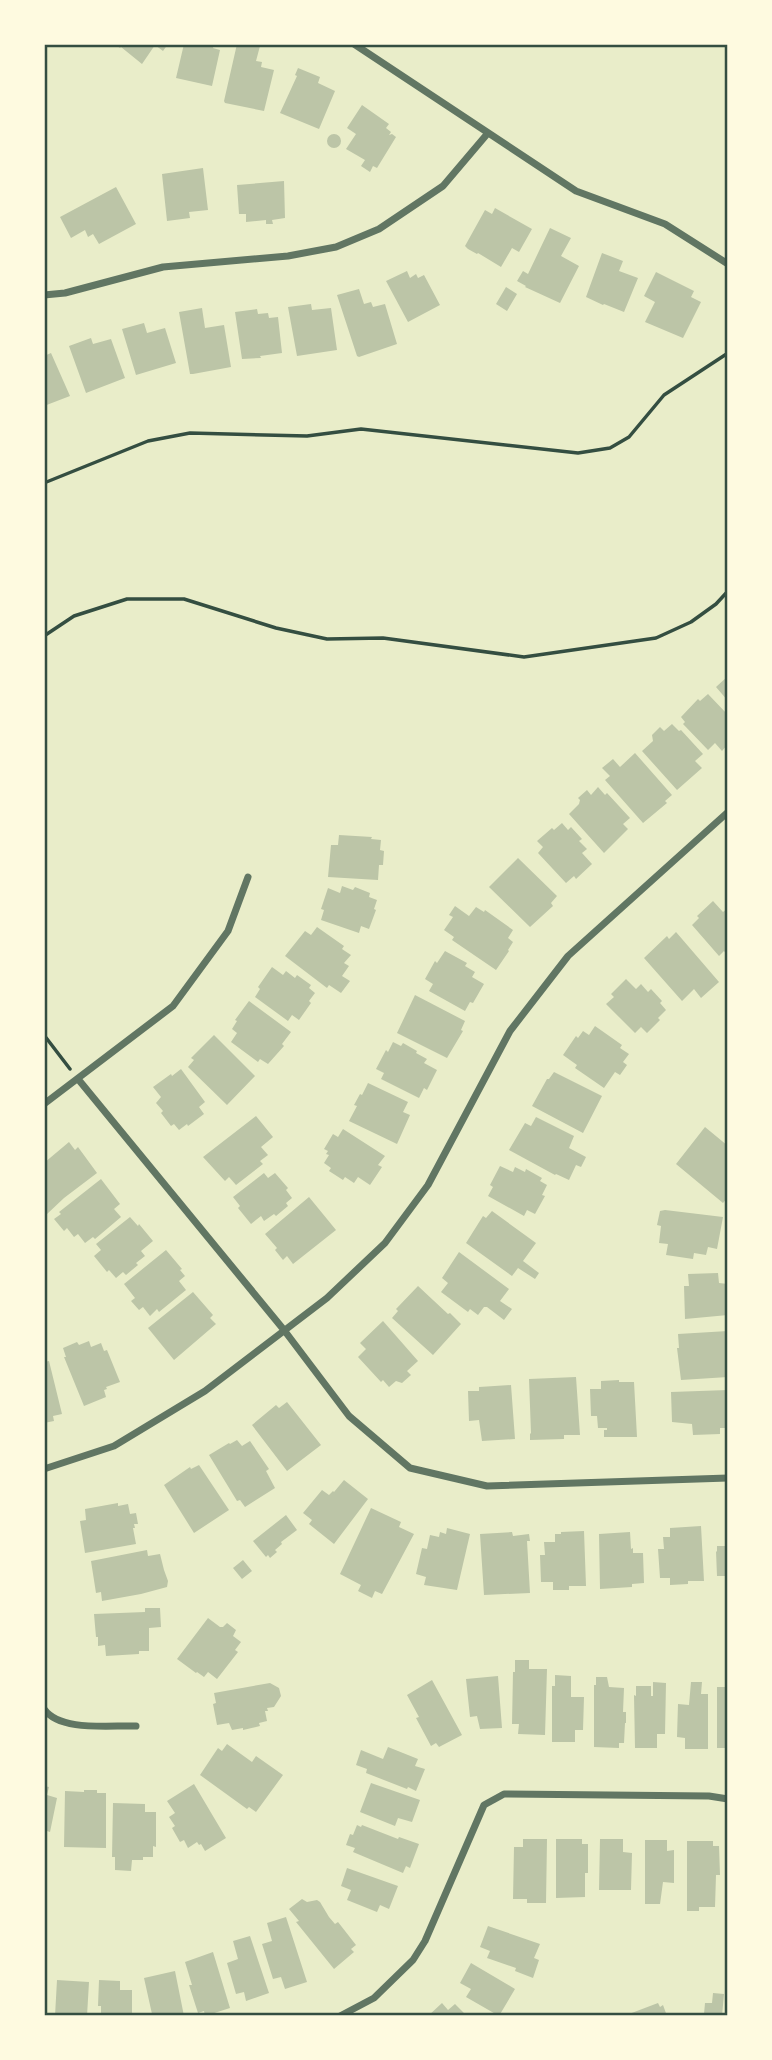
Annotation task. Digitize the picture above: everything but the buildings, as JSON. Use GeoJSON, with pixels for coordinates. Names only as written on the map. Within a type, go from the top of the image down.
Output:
{"type":"FeatureCollection","features":[{"type":"Feature","properties":{"kind":"street"},"geometry":{"type":"LineString","coordinates":[[354,44],[576,191],[665,224],[728,264]]}},
{"type":"Feature","properties":{"kind":"street"},"geometry":{"type":"LineString","coordinates":[[44,295],[65,293],[163,267],[288,257],[337,247],[379,229],[443,186],[488,133]]}},
{"type":"Feature","properties":{"kind":"street"},"geometry":{"type":"LineString","coordinates":[[44,1469],[114,1446],[205,1391],[327,1298],[385,1243],[428,1185],[510,1031],[568,956],[728,812]]}},
{"type":"Feature","properties":{"kind":"street"},"geometry":{"type":"LineString","coordinates":[[44,1104],[173,1006],[228,931],[247,877]]}},
{"type":"Feature","properties":{"kind":"street"},"geometry":{"type":"LineString","coordinates":[[78,1079],[284,1330],[349,1416],[410,1468],[487,1486],[728,1478]]}},
{"type":"Feature","properties":{"kind":"street"},"geometry":{"type":"LineString","coordinates":[[44,1709],[49,1716],[72,1725],[136,1726]]}},
{"type":"Feature","properties":{"kind":"street"},"geometry":{"type":"LineString","coordinates":[[340,2016],[374,1998],[413,1960],[425,1941],[484,1805],[504,1794],[709,1796],[728,1799]]}},
{"type":"Feature","properties":{"kind":"path"},"geometry":{"type":"LineString","coordinates":[[44,483],[148,441],[190,433],[307,436],[361,429],[578,453],[610,448],[629,437],[664,395],[728,353]]}},
{"type":"Feature","properties":{"kind":"path"},"geometry":{"type":"LineString","coordinates":[[44,636],[74,616],[127,599],[184,599],[276,628],[327,639],[383,638],[524,657],[656,638],[691,622],[716,604],[728,591]]}},
{"type":"Feature","properties":{"kind":"path"},"geometry":{"type":"LineString","coordinates":[[44,1035],[66,1065]]}}]}
